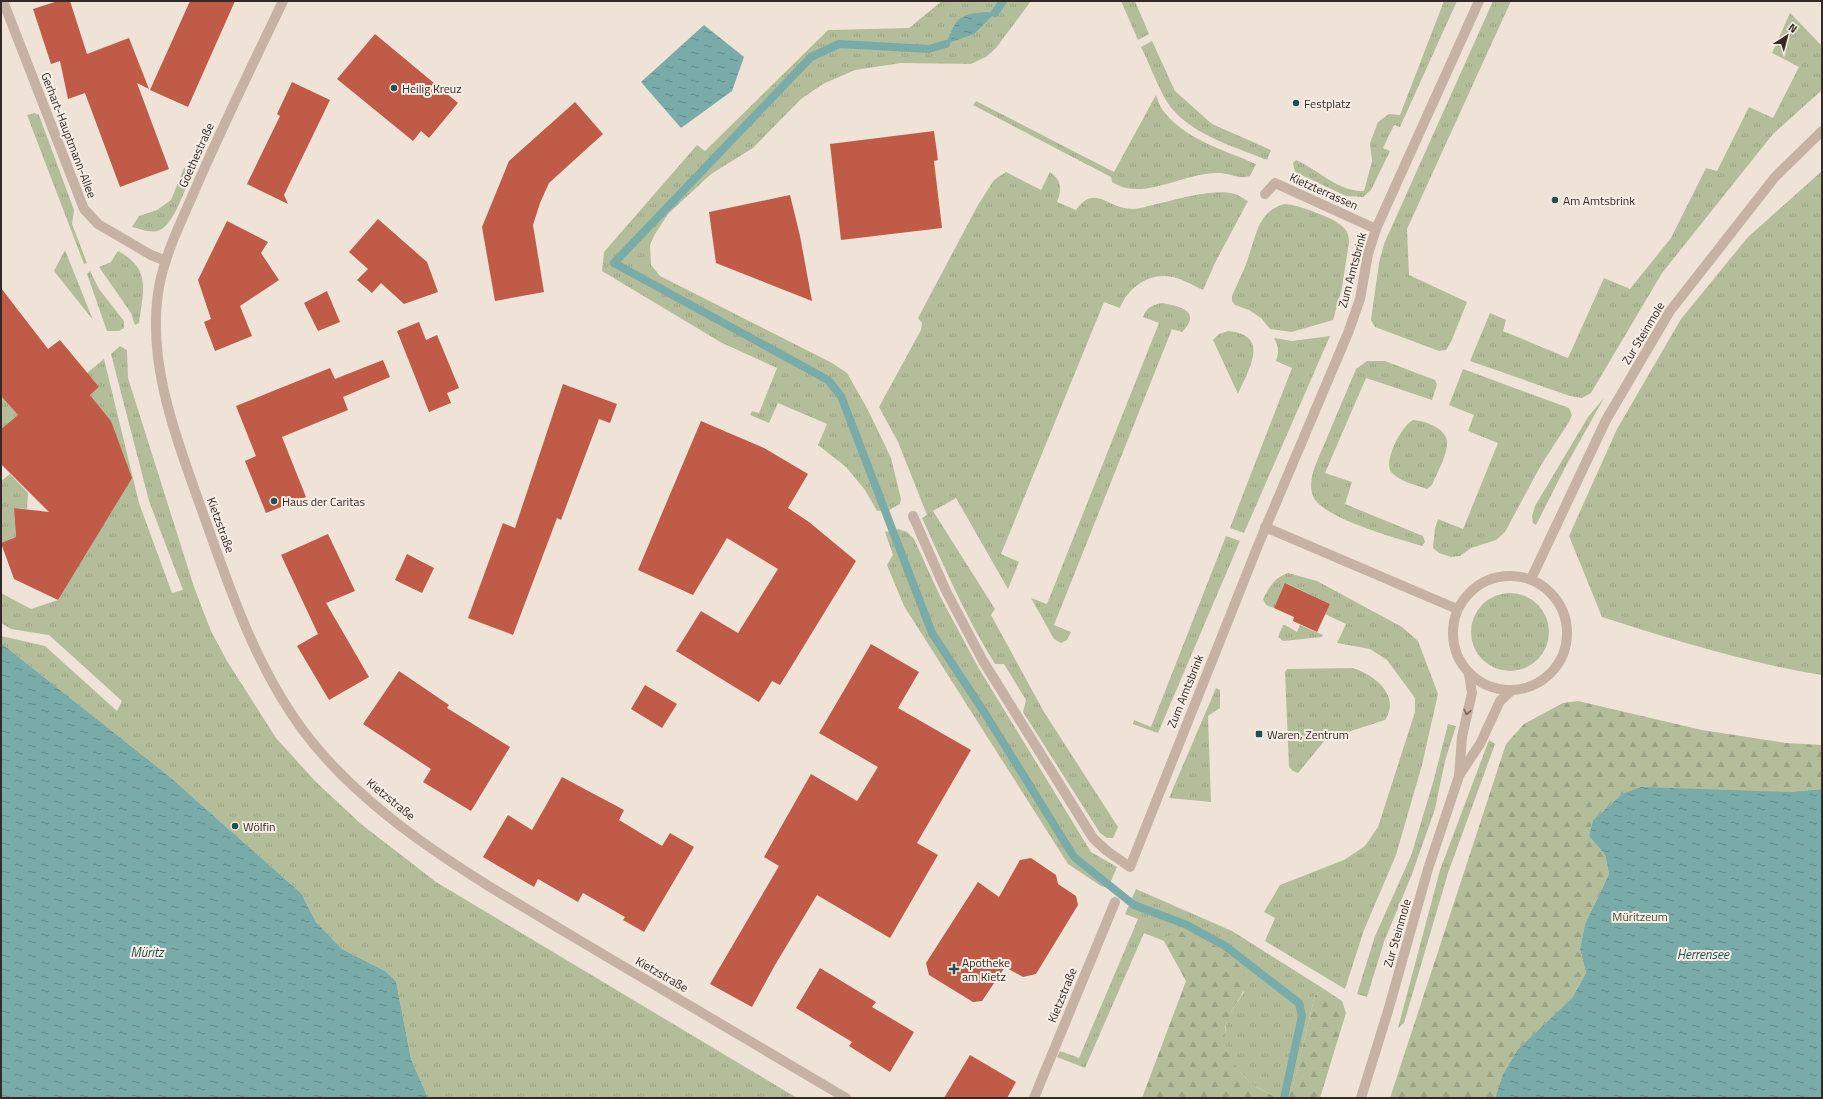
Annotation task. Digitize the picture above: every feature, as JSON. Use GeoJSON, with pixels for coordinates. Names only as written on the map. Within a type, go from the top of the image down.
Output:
{"type":"FeatureCollection","features":[{"type":"Feature","properties":{"kind":"street","name":"Gerhart-Hauptmann-Allee"},"geometry":{"type":"LineString","coordinates":[[3,1],[84,209],[98,224],[151,255],[166,261]]}},
{"type":"Feature","properties":{"kind":"street","name":"Goethestraße"},"geometry":{"type":"LineString","coordinates":[[156,327],[158,291],[166,261],[178,228],[283,1]]}},
{"type":"Feature","properties":{"kind":"street","name":"Zum Amtsbrink"},"geometry":{"type":"LineString","coordinates":[[913,516],[946,591],[983,661],[1093,838],[1107,851],[1130,866],[1265,527],[1348,333],[1360,299],[1368,254],[1376,230],[1479,1]]}},
{"type":"Feature","properties":{"kind":"street","name":"Zur Steinmole"},"geometry":{"type":"LineString","coordinates":[[1531,579],[1606,420],[1670,311],[1776,177],[1822,131]]}},
{"type":"Feature","properties":{"kind":"street","name":"Kietzterrassen"},"geometry":{"type":"LineString","coordinates":[[1265,194],[1275,183],[1376,230]]}},
{"type":"Feature","properties":{"kind":"street","name":"Kietzstraße"},"geometry":{"type":"LineString","coordinates":[[156,327],[158,359],[170,416],[247,634],[277,692],[303,730],[336,769],[390,818],[454,863],[513,900],[846,1098]]}},
{"type":"Feature","properties":{"kind":"street"},"geometry":{"type":"LineString","coordinates":[[1265,527],[1457,609]]}},
{"type":"Feature","properties":{"kind":"street"},"geometry":{"type":"LineString","coordinates":[[1503,575],[1517,575],[1531,579],[1544,586],[1554,596],[1562,608],[1566,622],[1566,643],[1560,661],[1552,672],[1540,682],[1527,688],[1512,690],[1496,689],[1482,683],[1469,674],[1459,660],[1453,643],[1452,626],[1457,609],[1465,596],[1475,586],[1488,579],[1503,575]]}},
{"type":"Feature","properties":{"kind":"street","name":"Zur Steinmole"},"geometry":{"type":"LineString","coordinates":[[1361,1098],[1388,1012],[1428,869],[1459,776],[1462,737],[1472,693],[1469,674]]}},
{"type":"Feature","properties":{"kind":"street","name":"Zur Steinmole"},"geometry":{"type":"LineString","coordinates":[[1459,776],[1480,744],[1500,701],[1512,690]]}},
{"type":"Feature","properties":{"kind":"street","name":"Kietzstraße"},"geometry":{"type":"LineString","coordinates":[[1034,1098],[1115,902]]}},
{"type":"Feature","properties":{"kind":"green space"},"geometry":{"type":"Polygon","coordinates":[[[942,1],[1031,1],[996,48],[986,57],[971,64],[901,63],[855,70],[823,84],[801,99],[753,148],[711,174],[668,214],[650,245],[651,265],[660,276],[832,363],[847,373],[868,410],[891,458],[901,499],[900,504],[889,510],[877,511],[865,490],[846,467],[818,445],[827,424],[778,403],[769,423],[750,415],[752,411],[759,413],[777,368],[722,343],[602,271],[604,252],[697,145],[705,151],[828,30],[909,28],[942,1]]]}},
{"type":"Feature","properties":{"kind":"green space"},"geometry":{"type":"Polygon","coordinates":[[[1121,1],[1135,1],[1149,34],[1138,40],[1121,1]]]}},
{"type":"Feature","properties":{"kind":"green space"},"geometry":{"type":"Polygon","coordinates":[[[1444,1],[1457,1],[1400,127],[1394,125],[1383,148],[1390,151],[1371,190],[1363,197],[1346,196],[1295,172],[1293,163],[1296,160],[1337,184],[1346,188],[1364,191],[1372,161],[1370,143],[1378,122],[1389,114],[1400,115],[1444,1]]]}},
{"type":"Feature","properties":{"kind":"green space"},"geometry":{"type":"Polygon","coordinates":[[[1493,1],[1511,1],[1407,229],[1409,275],[1467,302],[1451,342],[1446,350],[1439,351],[1375,327],[1371,320],[1379,263],[1384,244],[1493,1]]]}},
{"type":"Feature","properties":{"kind":"green space"},"geometry":{"type":"Polygon","coordinates":[[[1790,13],[1822,46],[1822,90],[1773,134],[1662,273],[1591,393],[1582,398],[1570,396],[1470,361],[1490,313],[1506,320],[1503,331],[1568,358],[1604,278],[1630,289],[1671,238],[1706,168],[1717,171],[1749,107],[1773,118],[1799,67],[1772,53],[1790,13]]]}},
{"type":"Feature","properties":{"kind":"green space"},"geometry":{"type":"Polygon","coordinates":[[[1152,41],[1175,91],[1212,124],[1271,150],[1267,160],[1212,138],[1187,123],[1176,113],[1163,95],[1141,47],[1152,41]]]}},
{"type":"Feature","properties":{"kind":"green space"},"geometry":{"type":"Polygon","coordinates":[[[1156,95],[1162,109],[1181,128],[1205,142],[1256,164],[1250,176],[1242,177],[1221,173],[1206,174],[1148,188],[1124,188],[1112,182],[1111,177],[973,105],[976,101],[1114,172],[1156,95]]]}},
{"type":"Feature","properties":{"kind":"green space"},"geometry":{"type":"Polygon","coordinates":[[[34,113],[39,115],[74,210],[72,224],[87,263],[84,264],[27,115],[34,113]]]}},
{"type":"Feature","properties":{"kind":"green space"},"geometry":{"type":"Polygon","coordinates":[[[184,168],[187,170],[190,178],[170,221],[160,230],[153,232],[132,227],[139,216],[157,210],[171,200],[184,168]]]}},
{"type":"Feature","properties":{"kind":"green space"},"geometry":{"type":"Polygon","coordinates":[[[1822,171],[1822,675],[1738,657],[1602,617],[1569,536],[1617,429],[1681,319],[1748,237],[1822,171]]]}},
{"type":"Feature","properties":{"kind":"green space"},"geometry":{"type":"Polygon","coordinates":[[[1006,172],[1041,190],[1050,172],[1057,179],[1060,186],[1060,193],[1057,202],[1076,210],[1089,198],[1102,199],[1124,208],[1133,209],[1194,195],[1216,192],[1235,194],[1248,201],[1216,261],[1203,290],[1175,277],[1158,276],[1144,281],[1132,290],[1123,301],[1120,308],[1104,302],[1001,554],[1019,562],[1008,589],[956,498],[933,511],[995,609],[991,615],[1044,712],[1118,827],[1113,838],[1107,838],[1100,833],[1023,712],[1026,700],[1004,664],[995,664],[984,647],[956,592],[922,518],[927,515],[898,442],[879,407],[921,330],[922,323],[918,318],[978,205],[994,180],[1006,172]]]}},
{"type":"Feature","properties":{"kind":"green space"},"geometry":{"type":"Polygon","coordinates":[[[1284,204],[1306,209],[1339,223],[1348,234],[1349,240],[1342,288],[1333,320],[1292,332],[1270,329],[1261,318],[1249,310],[1235,305],[1232,301],[1232,296],[1246,265],[1260,224],[1269,212],[1284,204]]]}},
{"type":"Feature","properties":{"kind":"green space"},"geometry":{"type":"Polygon","coordinates":[[[65,250],[93,320],[54,271],[65,250]]]}},
{"type":"Feature","properties":{"kind":"green space"},"geometry":{"type":"Polygon","coordinates":[[[118,251],[129,258],[141,273],[143,282],[142,301],[139,323],[135,325],[131,313],[99,267],[111,262],[118,251]]]}},
{"type":"Feature","properties":{"kind":"green space"},"geometry":{"type":"Polygon","coordinates":[[[90,271],[99,289],[124,321],[124,328],[119,331],[107,331],[87,274],[90,271]]]}},
{"type":"Feature","properties":{"kind":"green space"},"geometry":{"type":"Polygon","coordinates":[[[1162,303],[1182,308],[1187,311],[1190,319],[1188,325],[1182,332],[1172,329],[1054,625],[1071,632],[1067,640],[1061,643],[1054,639],[1031,598],[1047,604],[1159,323],[1143,317],[1150,307],[1162,303]]]}},
{"type":"Feature","properties":{"kind":"green space"},"geometry":{"type":"Polygon","coordinates":[[[1228,331],[1241,334],[1249,339],[1253,346],[1251,364],[1238,394],[1213,340],[1219,334],[1228,331]]]}},
{"type":"Feature","properties":{"kind":"green space"},"geometry":{"type":"Polygon","coordinates":[[[1330,336],[1244,533],[1230,528],[1292,368],[1276,361],[1278,350],[1274,338],[1292,341],[1330,336]]]}},
{"type":"Feature","properties":{"kind":"green space"},"geometry":{"type":"Polygon","coordinates":[[[120,346],[127,350],[128,378],[194,587],[211,631],[227,661],[276,738],[315,781],[361,824],[436,882],[797,1098],[428,1098],[411,1059],[396,981],[385,971],[342,949],[316,922],[301,893],[170,777],[1,643],[1,636],[45,646],[117,711],[122,701],[49,635],[11,629],[1,623],[1,593],[31,609],[58,600],[111,421],[90,395],[99,387],[87,373],[104,359],[139,503],[172,593],[183,590],[149,501],[111,354],[120,346]]]}},
{"type":"Feature","properties":{"kind":"green space"},"geometry":{"type":"Polygon","coordinates":[[[1367,361],[1385,361],[1435,380],[1437,385],[1432,400],[1366,378],[1325,473],[1352,482],[1345,504],[1423,536],[1425,542],[1422,546],[1345,520],[1319,504],[1313,496],[1311,481],[1315,466],[1356,369],[1367,361]]]}},
{"type":"Feature","properties":{"kind":"green space"},"geometry":{"type":"Polygon","coordinates":[[[1463,369],[1569,408],[1572,415],[1541,465],[1505,532],[1496,540],[1471,548],[1460,556],[1451,557],[1439,553],[1433,548],[1435,528],[1438,519],[1463,529],[1498,443],[1468,431],[1474,415],[1449,405],[1463,369]]]}},
{"type":"Feature","properties":{"kind":"green space"},"geometry":{"type":"Polygon","coordinates":[[[1,396],[18,415],[1,429],[1,396]]]}},
{"type":"Feature","properties":{"kind":"green space"},"geometry":{"type":"Polygon","coordinates":[[[1604,398],[1567,464],[1536,525],[1533,523],[1532,516],[1535,506],[1588,417],[1604,398]]]}},
{"type":"Feature","properties":{"kind":"green space"},"geometry":{"type":"Polygon","coordinates":[[[1413,420],[1424,422],[1436,427],[1445,435],[1447,440],[1443,461],[1432,485],[1427,489],[1400,479],[1392,473],[1390,468],[1389,461],[1394,445],[1403,429],[1413,420]]]}},
{"type":"Feature","properties":{"kind":"green space"},"geometry":{"type":"Polygon","coordinates":[[[10,474],[28,493],[27,509],[14,508],[16,537],[1,543],[1,481],[10,474]]]}},
{"type":"Feature","properties":{"kind":"green space"},"geometry":{"type":"Polygon","coordinates":[[[898,529],[907,532],[914,539],[940,596],[978,667],[1091,852],[1117,867],[1108,888],[1101,886],[1068,864],[904,606],[887,565],[893,555],[885,532],[898,529]]]}},
{"type":"Feature","properties":{"kind":"green space"},"geometry":{"type":"Polygon","coordinates":[[[1226,536],[1240,541],[1158,733],[1133,724],[1134,720],[1151,727],[1226,536]]]}},
{"type":"Feature","properties":{"kind":"green space"},"geometry":{"type":"Polygon","coordinates":[[[1288,573],[1317,581],[1402,627],[1418,641],[1438,694],[1422,765],[1396,855],[1364,930],[1345,989],[1265,941],[1275,918],[1264,912],[1280,885],[1344,860],[1365,846],[1378,827],[1415,712],[1415,698],[1387,660],[1370,649],[1337,643],[1346,624],[1325,614],[1330,604],[1286,583],[1274,608],[1266,605],[1263,599],[1270,586],[1279,577],[1288,573]]]}},
{"type":"Feature","properties":{"kind":"green space"},"geometry":{"type":"Polygon","coordinates":[[[1510,593],[1525,596],[1532,600],[1542,610],[1546,617],[1549,632],[1546,647],[1542,654],[1532,664],[1525,668],[1510,671],[1495,668],[1488,664],[1478,654],[1474,647],[1471,632],[1474,617],[1478,610],[1488,600],[1495,596],[1510,593]]]}},
{"type":"Feature","properties":{"kind":"green space"},"geometry":{"type":"Polygon","coordinates":[[[1283,625],[1297,632],[1300,625],[1323,635],[1322,637],[1283,641],[1278,637],[1283,625]]]}},
{"type":"Feature","properties":{"kind":"green space"},"geometry":{"type":"Polygon","coordinates":[[[1353,668],[1377,681],[1388,695],[1390,703],[1389,711],[1385,720],[1326,739],[1298,773],[1293,771],[1289,767],[1285,672],[1287,669],[1353,668]]]}},
{"type":"Feature","properties":{"kind":"green space"},"geometry":{"type":"Polygon","coordinates":[[[1216,688],[1220,690],[1220,708],[1208,716],[1211,802],[1169,798],[1216,688]]]}},
{"type":"Feature","properties":{"kind":"green space"},"geometry":{"type":"Polygon","coordinates":[[[1578,701],[1702,730],[1786,743],[1822,745],[1822,789],[1788,792],[1622,794],[1593,820],[1589,836],[1605,855],[1609,874],[1585,924],[1580,949],[1586,973],[1572,998],[1518,1049],[1503,1074],[1495,1098],[1390,1098],[1506,744],[1524,724],[1563,703],[1578,701]]]}},
{"type":"Feature","properties":{"kind":"green space"},"geometry":{"type":"Polygon","coordinates":[[[1448,724],[1456,726],[1445,761],[1435,809],[1412,874],[1384,942],[1367,997],[1357,994],[1375,936],[1411,856],[1434,779],[1448,724]]]}},
{"type":"Feature","properties":{"kind":"green space"},"geometry":{"type":"Polygon","coordinates":[[[1489,740],[1495,744],[1448,873],[1404,1023],[1398,1028],[1440,870],[1489,740]]]}},
{"type":"Feature","properties":{"kind":"green space"},"geometry":{"type":"Polygon","coordinates":[[[1136,889],[1232,931],[1324,989],[1315,995],[1292,1090],[1277,1098],[1251,1084],[1231,1061],[1224,1042],[1227,1018],[1244,992],[1168,936],[1164,941],[1144,933],[1085,1068],[1057,1057],[1060,1051],[1079,1058],[1138,919],[1125,914],[1136,889]]]}},
{"type":"Feature","properties":{"kind":"green space"},"geometry":{"type":"Polygon","coordinates":[[[1185,930],[1218,947],[1233,959],[1243,973],[1245,980],[1243,992],[1228,1018],[1225,1027],[1226,1045],[1233,1062],[1244,1076],[1260,1089],[1277,1098],[1142,1098],[1186,981],[1164,941],[1168,936],[1185,930]]]}},
{"type":"Feature","properties":{"kind":"green space"},"geometry":{"type":"Polygon","coordinates":[[[1324,989],[1342,1001],[1346,1013],[1320,1098],[1277,1098],[1292,1090],[1315,995],[1324,989]]]}},
{"type":"Feature","properties":{"kind":"water"},"geometry":{"type":"Polygon","coordinates":[[[987,12],[995,13],[974,34],[946,44],[959,19],[969,14],[987,12]]]}},
{"type":"Feature","properties":{"kind":"water"},"geometry":{"type":"Polygon","coordinates":[[[704,25],[744,57],[732,91],[681,128],[641,82],[704,25]]]}},
{"type":"Feature","properties":{"kind":"water","name":"Müritz"},"geometry":{"type":"Polygon","coordinates":[[[1,643],[170,777],[301,893],[316,922],[342,949],[385,971],[396,981],[411,1059],[428,1098],[1,1098],[1,643]]]}},
{"type":"Feature","properties":{"kind":"water","name":"Herrensee"},"geometry":{"type":"Polygon","coordinates":[[[1641,787],[1788,792],[1822,789],[1822,1098],[1495,1098],[1503,1074],[1518,1049],[1572,998],[1586,973],[1580,949],[1585,924],[1609,874],[1605,855],[1589,836],[1593,820],[1622,794],[1641,787]]]}},
{"type":"Feature","properties":{"kind":"building"},"geometry":{"type":"Polygon","coordinates":[[[58,1],[70,1],[87,54],[129,38],[149,89],[137,83],[169,169],[120,187],[85,93],[68,99],[60,61],[51,64],[33,9],[58,1]]]}},
{"type":"Feature","properties":{"kind":"building"},"geometry":{"type":"Polygon","coordinates":[[[190,1],[235,1],[188,107],[150,90],[190,1]]]}},
{"type":"Feature","properties":{"kind":"building","name":"Heilig Kreuz"},"geometry":{"type":"Polygon","coordinates":[[[375,34],[458,103],[429,138],[421,131],[413,141],[337,79],[375,34]]]}},
{"type":"Feature","properties":{"kind":"building"},"geometry":{"type":"Polygon","coordinates":[[[292,82],[330,100],[284,195],[288,204],[247,184],[280,116],[277,114],[292,82]]]}},
{"type":"Feature","properties":{"kind":"building"},"geometry":{"type":"Polygon","coordinates":[[[575,102],[603,134],[549,183],[540,203],[533,225],[544,292],[495,301],[482,227],[509,161],[575,102]]]}},
{"type":"Feature","properties":{"kind":"building"},"geometry":{"type":"Polygon","coordinates":[[[934,131],[938,160],[934,161],[942,228],[841,240],[830,144],[934,131]]]}},
{"type":"Feature","properties":{"kind":"building"},"geometry":{"type":"Polygon","coordinates":[[[790,195],[800,236],[812,301],[716,263],[709,212],[790,195]]]}},
{"type":"Feature","properties":{"kind":"building"},"geometry":{"type":"Polygon","coordinates":[[[378,219],[427,262],[438,292],[404,304],[381,283],[372,293],[357,280],[368,269],[349,252],[378,219]]]}},
{"type":"Feature","properties":{"kind":"building"},"geometry":{"type":"Polygon","coordinates":[[[227,221],[268,242],[261,253],[279,280],[240,306],[252,336],[215,351],[204,322],[211,319],[198,280],[227,221]]]}},
{"type":"Feature","properties":{"kind":"building"},"geometry":{"type":"Polygon","coordinates":[[[1,288],[48,349],[60,340],[99,387],[90,395],[111,421],[132,478],[58,600],[14,579],[1,543],[16,537],[14,508],[49,512],[1,464],[1,429],[18,415],[1,396],[1,288]]]}},
{"type":"Feature","properties":{"kind":"building"},"geometry":{"type":"Polygon","coordinates":[[[327,291],[340,322],[318,331],[304,303],[327,291]]]}},
{"type":"Feature","properties":{"kind":"building"},"geometry":{"type":"Polygon","coordinates":[[[419,322],[426,340],[437,335],[459,388],[447,393],[451,403],[429,412],[397,331],[419,322]]]}},
{"type":"Feature","properties":{"kind":"building"},"geometry":{"type":"Polygon","coordinates":[[[383,360],[390,377],[343,397],[348,410],[282,437],[306,497],[266,513],[245,461],[256,456],[236,406],[330,368],[335,379],[383,360]]]}},
{"type":"Feature","properties":{"kind":"building"},"geometry":{"type":"Polygon","coordinates":[[[563,384],[617,404],[610,423],[599,419],[561,520],[557,518],[513,635],[468,618],[503,523],[515,528],[563,384]]]}},
{"type":"Feature","properties":{"kind":"building"},"geometry":{"type":"Polygon","coordinates":[[[701,421],[764,448],[808,474],[788,508],[809,522],[856,561],[780,685],[772,681],[759,702],[676,651],[701,611],[738,633],[778,569],[727,538],[693,595],[638,570],[701,421]]]}},
{"type":"Feature","properties":{"kind":"building"},"geometry":{"type":"Polygon","coordinates":[[[328,534],[355,591],[326,603],[369,677],[329,700],[297,646],[318,634],[281,555],[328,534]]]}},
{"type":"Feature","properties":{"kind":"building"},"geometry":{"type":"Polygon","coordinates":[[[407,554],[434,568],[422,593],[395,580],[407,554]]]}},
{"type":"Feature","properties":{"kind":"building"},"geometry":{"type":"Polygon","coordinates":[[[1285,583],[1330,604],[1317,632],[1293,621],[1294,617],[1274,608],[1285,583]]]}},
{"type":"Feature","properties":{"kind":"building"},"geometry":{"type":"Polygon","coordinates":[[[871,644],[919,672],[898,708],[971,750],[917,843],[938,855],[890,938],[817,895],[752,1007],[710,984],[779,866],[764,857],[811,774],[857,801],[878,767],[819,733],[871,644]]]}},
{"type":"Feature","properties":{"kind":"building"},"geometry":{"type":"Polygon","coordinates":[[[399,671],[449,705],[447,708],[510,747],[471,811],[423,782],[431,769],[363,724],[399,671]]]}},
{"type":"Feature","properties":{"kind":"building"},"geometry":{"type":"Polygon","coordinates":[[[645,685],[677,704],[662,728],[631,709],[645,685]]]}},
{"type":"Feature","properties":{"kind":"building"},"geometry":{"type":"Polygon","coordinates":[[[562,777],[624,810],[619,820],[662,846],[670,833],[694,847],[644,932],[623,920],[625,917],[583,893],[578,902],[538,879],[534,887],[483,857],[508,815],[532,830],[562,777]]]}},
{"type":"Feature","properties":{"kind":"building"},"geometry":{"type":"Polygon","coordinates":[[[1031,858],[1056,875],[1058,884],[1076,896],[1078,905],[1036,974],[1023,977],[1005,967],[982,1001],[973,1002],[929,975],[926,963],[978,882],[999,897],[1020,860],[1031,858]]]}},
{"type":"Feature","properties":{"kind":"building"},"geometry":{"type":"Polygon","coordinates":[[[820,968],[876,1002],[872,1007],[914,1032],[890,1072],[849,1046],[852,1042],[796,1008],[820,968]]]}},
{"type":"Feature","properties":{"kind":"building"},"geometry":{"type":"Polygon","coordinates":[[[970,1055],[1016,1082],[1007,1098],[944,1098],[970,1055]]]}},
{"type":"Feature","properties":{"kind":"waterway"},"geometry":{"type":"LineString","coordinates":[[995,13],[1003,1]]}},
{"type":"Feature","properties":{"kind":"waterway"},"geometry":{"type":"LineString","coordinates":[[946,44],[929,49],[839,44],[811,57],[614,263],[828,380],[841,396],[932,633],[986,715],[1074,857],[1134,905],[1187,925],[1225,946],[1299,1003],[1302,1016],[1284,1098]]}},
{"type":"Feature","properties":{"kind":"place","name":"Heilig Kreuz"},"geometry":{"type":"Point","coordinates":[394,88]}},
{"type":"Feature","properties":{"kind":"place","name":"Festplatz"},"geometry":{"type":"Point","coordinates":[1296,103]}},
{"type":"Feature","properties":{"kind":"place","name":"Am Amtsbrink"},"geometry":{"type":"Point","coordinates":[1555,200]}},
{"type":"Feature","properties":{"kind":"place","name":"Haus der Caritas"},"geometry":{"type":"Point","coordinates":[274,501]}},
{"type":"Feature","properties":{"kind":"place","name":"Waren, Zentrum"},"geometry":{"type":"Point","coordinates":[1259,734]}},
{"type":"Feature","properties":{"kind":"place","name":"Wölfin"},"geometry":{"type":"Point","coordinates":[235,826]}},
{"type":"Feature","properties":{"kind":"place","name":"Apotheke am Kietz"},"geometry":{"type":"Point","coordinates":[954,969]}},
{"type":"Feature","properties":{"kind":"park label","name":"Müritzeum"},"geometry":{"type":"Point","coordinates":[1640,916]}}]}
